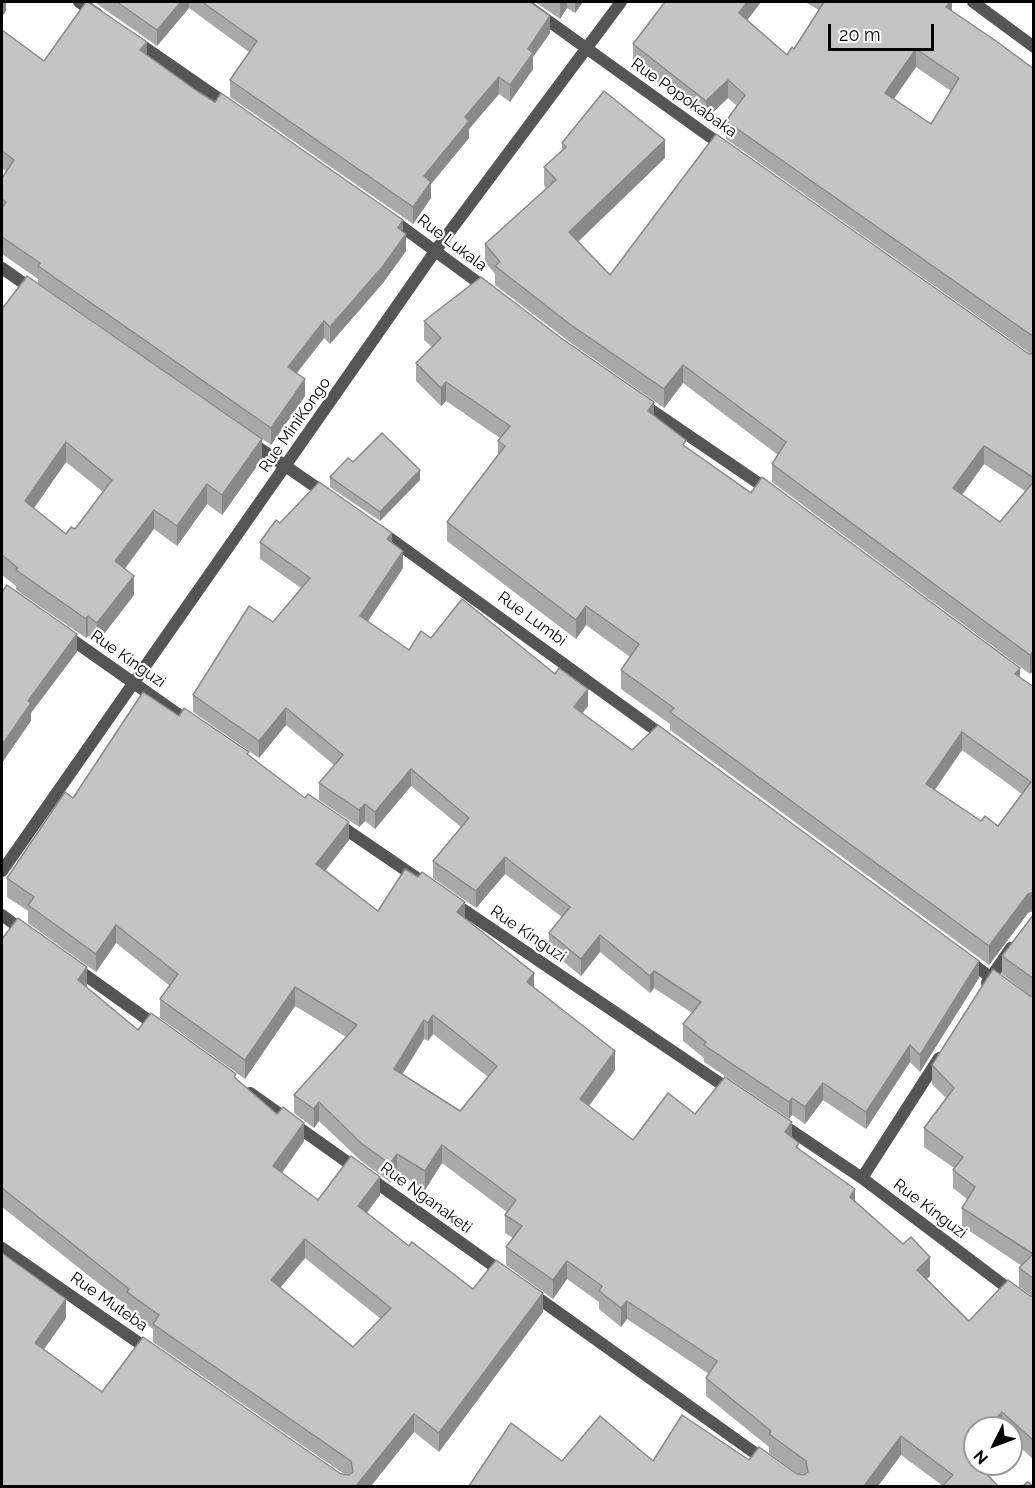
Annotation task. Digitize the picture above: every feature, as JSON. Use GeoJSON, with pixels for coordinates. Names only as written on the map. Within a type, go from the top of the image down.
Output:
{"type":"FeatureCollection","features":[{"type":"Feature","properties":{"kind":"street"},"geometry":{"type":"LineString","coordinates":[[79,2],[108,22]]}},
{"type":"Feature","properties":{"kind":"street","name":"Rue Popokabaka"},"geometry":{"type":"LineString","coordinates":[[522,2],[738,156]]}},
{"type":"Feature","properties":{"kind":"street","name":"Rue MiniKongo"},"geometry":{"type":"LineString","coordinates":[[2,871],[436,250],[621,2]]}},
{"type":"Feature","properties":{"kind":"street"},"geometry":{"type":"LineString","coordinates":[[973,2],[1034,47]]}},
{"type":"Feature","properties":{"kind":"street"},"geometry":{"type":"LineString","coordinates":[[127,35],[243,116]]}},
{"type":"Feature","properties":{"kind":"street","name":"Rue Lukala"},"geometry":{"type":"LineString","coordinates":[[378,209],[500,299]]}},
{"type":"Feature","properties":{"kind":"street"},"geometry":{"type":"LineString","coordinates":[[2,268],[51,302]]}},
{"type":"Feature","properties":{"kind":"street"},"geometry":{"type":"LineString","coordinates":[[629,394],[780,498]]}},
{"type":"Feature","properties":{"kind":"street"},"geometry":{"type":"LineString","coordinates":[[237,432],[341,504]]}},
{"type":"Feature","properties":{"kind":"street","name":"Rue Lumbi"},"geometry":{"type":"LineString","coordinates":[[369,524],[680,747]]}},
{"type":"Feature","properties":{"kind":"street","name":"Rue Kinguzi"},"geometry":{"type":"LineString","coordinates":[[49,624],[203,731]]}},
{"type":"Feature","properties":{"kind":"street","name":"Rue Kinguzi"},"geometry":{"type":"LineString","coordinates":[[322,812],[744,1099]]}},
{"type":"Feature","properties":{"kind":"street"},"geometry":{"type":"LineString","coordinates":[[2,915],[40,943]]}},
{"type":"Feature","properties":{"kind":"street"},"geometry":{"type":"LineString","coordinates":[[978,996],[1017,940]]}},
{"type":"Feature","properties":{"kind":"street"},"geometry":{"type":"LineString","coordinates":[[954,950],[1016,996]]}},
{"type":"Feature","properties":{"kind":"street"},"geometry":{"type":"LineString","coordinates":[[60,957],[166,1033]]}},
{"type":"Feature","properties":{"kind":"street"},"geometry":{"type":"LineString","coordinates":[[862,1178],[948,1044]]}},
{"type":"Feature","properties":{"kind":"street","name":"Rue Nganaketi"},"geometry":{"type":"LineString","coordinates":[[243,1088],[772,1466]]}},
{"type":"Feature","properties":{"kind":"street","name":"Rue Kinguzi"},"geometry":{"type":"LineString","coordinates":[[773,1119],[862,1178],[1034,1308]]}},
{"type":"Feature","properties":{"kind":"street","name":"Rue Muteba"},"geometry":{"type":"LineString","coordinates":[[2,1248],[159,1357]]}},
{"type":"Feature","properties":{"kind":"building"},"geometry":{"type":"Polygon","coordinates":[[[86,2],[147,42],[140,50],[197,91],[215,102],[221,93],[403,220],[398,228],[406,234],[383,266],[330,327],[324,321],[288,367],[305,379],[271,428],[38,266],[40,263],[2,237],[2,208],[6,202],[2,199],[2,178],[14,160],[2,151],[2,30],[44,61],[86,2]]]}},
{"type":"Feature","properties":{"kind":"building"},"geometry":{"type":"Polygon","coordinates":[[[117,2],[181,2],[157,30],[117,2]]]}},
{"type":"Feature","properties":{"kind":"building"},"geometry":{"type":"Polygon","coordinates":[[[202,2],[530,2],[550,16],[528,49],[533,53],[510,85],[499,77],[465,117],[469,121],[424,176],[431,182],[413,207],[230,80],[257,41],[202,2]]]}},
{"type":"Feature","properties":{"kind":"building"},"geometry":{"type":"Polygon","coordinates":[[[665,2],[747,2],[739,13],[787,55],[792,47],[794,49],[824,2],[950,2],[946,7],[1034,69],[1034,337],[726,121],[745,95],[728,80],[706,101],[633,44],[665,2]],[[916,49],[885,93],[931,124],[959,78],[916,49]]]}},
{"type":"Feature","properties":{"kind":"building"},"geometry":{"type":"Polygon","coordinates":[[[604,91],[665,140],[569,232],[610,275],[716,134],[1029,354],[1034,354],[1034,478],[984,446],[953,488],[1000,522],[1034,481],[1034,651],[1030,655],[772,464],[786,442],[683,365],[664,389],[571,325],[495,266],[500,262],[485,244],[556,180],[544,167],[566,147],[562,143],[604,91]]]}},
{"type":"Feature","properties":{"kind":"building"},"geometry":{"type":"Polygon","coordinates":[[[27,276],[262,439],[222,495],[207,484],[177,526],[154,510],[115,561],[134,576],[97,623],[88,616],[86,619],[16,570],[18,568],[2,555],[2,309],[27,276]],[[66,442],[25,501],[66,534],[71,527],[75,529],[112,480],[66,442]]]}},
{"type":"Feature","properties":{"kind":"building"},"geometry":{"type":"Polygon","coordinates":[[[481,277],[561,338],[654,402],[648,411],[686,440],[683,445],[751,493],[762,477],[1020,668],[1015,674],[1034,687],[1034,892],[1028,894],[989,946],[670,712],[674,708],[621,670],[639,644],[586,606],[576,620],[447,522],[505,446],[498,441],[510,426],[446,382],[441,388],[416,363],[441,338],[424,321],[481,277]],[[962,732],[926,784],[981,821],[985,816],[998,826],[1031,782],[962,732]]]}},
{"type":"Feature","properties":{"kind":"building"},"geometry":{"type":"Polygon","coordinates":[[[382,433],[420,470],[380,512],[330,477],[348,458],[353,462],[382,433]]]}},
{"type":"Feature","properties":{"kind":"building"},"geometry":{"type":"Polygon","coordinates":[[[319,482],[392,533],[387,539],[403,551],[360,616],[409,650],[421,631],[431,638],[462,599],[555,674],[559,668],[588,689],[574,707],[632,750],[658,725],[979,961],[920,1055],[910,1045],[866,1112],[823,1083],[805,1107],[792,1098],[789,1102],[704,1045],[706,1042],[683,1024],[701,1002],[654,971],[650,976],[600,935],[581,959],[549,933],[570,907],[505,857],[476,891],[433,861],[469,818],[411,769],[375,812],[365,804],[359,810],[319,783],[343,755],[286,708],[259,741],[193,695],[249,606],[273,622],[310,578],[260,542],[276,520],[280,523],[319,482]]]}},
{"type":"Feature","properties":{"kind":"building"},"geometry":{"type":"Polygon","coordinates":[[[7,585],[77,634],[28,701],[31,703],[2,745],[2,592],[7,585]]]}},
{"type":"Feature","properties":{"kind":"building"},"geometry":{"type":"Polygon","coordinates":[[[143,692],[179,716],[184,708],[249,752],[247,754],[305,798],[308,794],[349,822],[316,864],[378,911],[405,869],[418,877],[422,872],[465,902],[457,912],[534,973],[527,982],[615,1051],[580,1099],[633,1140],[668,1093],[695,1114],[725,1077],[792,1122],[785,1132],[799,1143],[796,1147],[855,1189],[850,1197],[903,1244],[911,1237],[930,1257],[917,1270],[969,1321],[1008,1280],[1034,1297],[1034,1441],[1023,1431],[1023,1416],[1006,1416],[1002,1412],[998,1416],[963,1416],[963,1476],[988,1476],[998,1486],[942,1486],[953,1475],[901,1436],[864,1486],[469,1486],[511,1423],[562,1461],[600,1416],[653,1461],[682,1415],[749,1460],[759,1447],[797,1474],[804,1475],[808,1472],[806,1461],[769,1434],[771,1431],[706,1378],[717,1361],[627,1301],[621,1308],[599,1291],[602,1286],[567,1261],[553,1280],[506,1247],[522,1226],[505,1215],[516,1200],[442,1145],[425,1171],[397,1154],[390,1164],[361,1143],[319,1102],[314,1109],[294,1095],[357,1025],[295,987],[245,1060],[160,999],[178,974],[116,925],[96,954],[28,905],[34,897],[7,878],[65,792],[73,798],[143,692]],[[433,1015],[428,1023],[424,1020],[394,1069],[460,1111],[497,1066],[433,1015]]]}},
{"type":"Feature","properties":{"kind":"building"},"geometry":{"type":"Polygon","coordinates":[[[1034,914],[1034,979],[1002,956],[1034,914]]]}},
{"type":"Feature","properties":{"kind":"building"},"geometry":{"type":"Polygon","coordinates":[[[18,918],[87,967],[78,980],[138,1030],[151,1013],[236,1074],[234,1077],[277,1114],[283,1107],[304,1123],[273,1166],[318,1200],[351,1156],[380,1177],[358,1206],[409,1246],[412,1242],[473,1289],[496,1260],[543,1293],[439,1433],[414,1414],[356,1486],[2,1486],[2,1253],[66,1299],[35,1343],[102,1392],[143,1337],[341,1474],[349,1475],[353,1472],[351,1461],[153,1324],[159,1315],[127,1292],[129,1289],[2,1188],[2,939],[18,918]],[[305,1239],[271,1280],[353,1347],[391,1308],[305,1239]]]}},
{"type":"Feature","properties":{"kind":"building"},"geometry":{"type":"Polygon","coordinates":[[[993,969],[1034,997],[1034,1279],[1019,1268],[1033,1254],[962,1208],[975,1187],[953,1170],[963,1157],[924,1128],[954,1088],[932,1065],[993,969]]]}}]}
